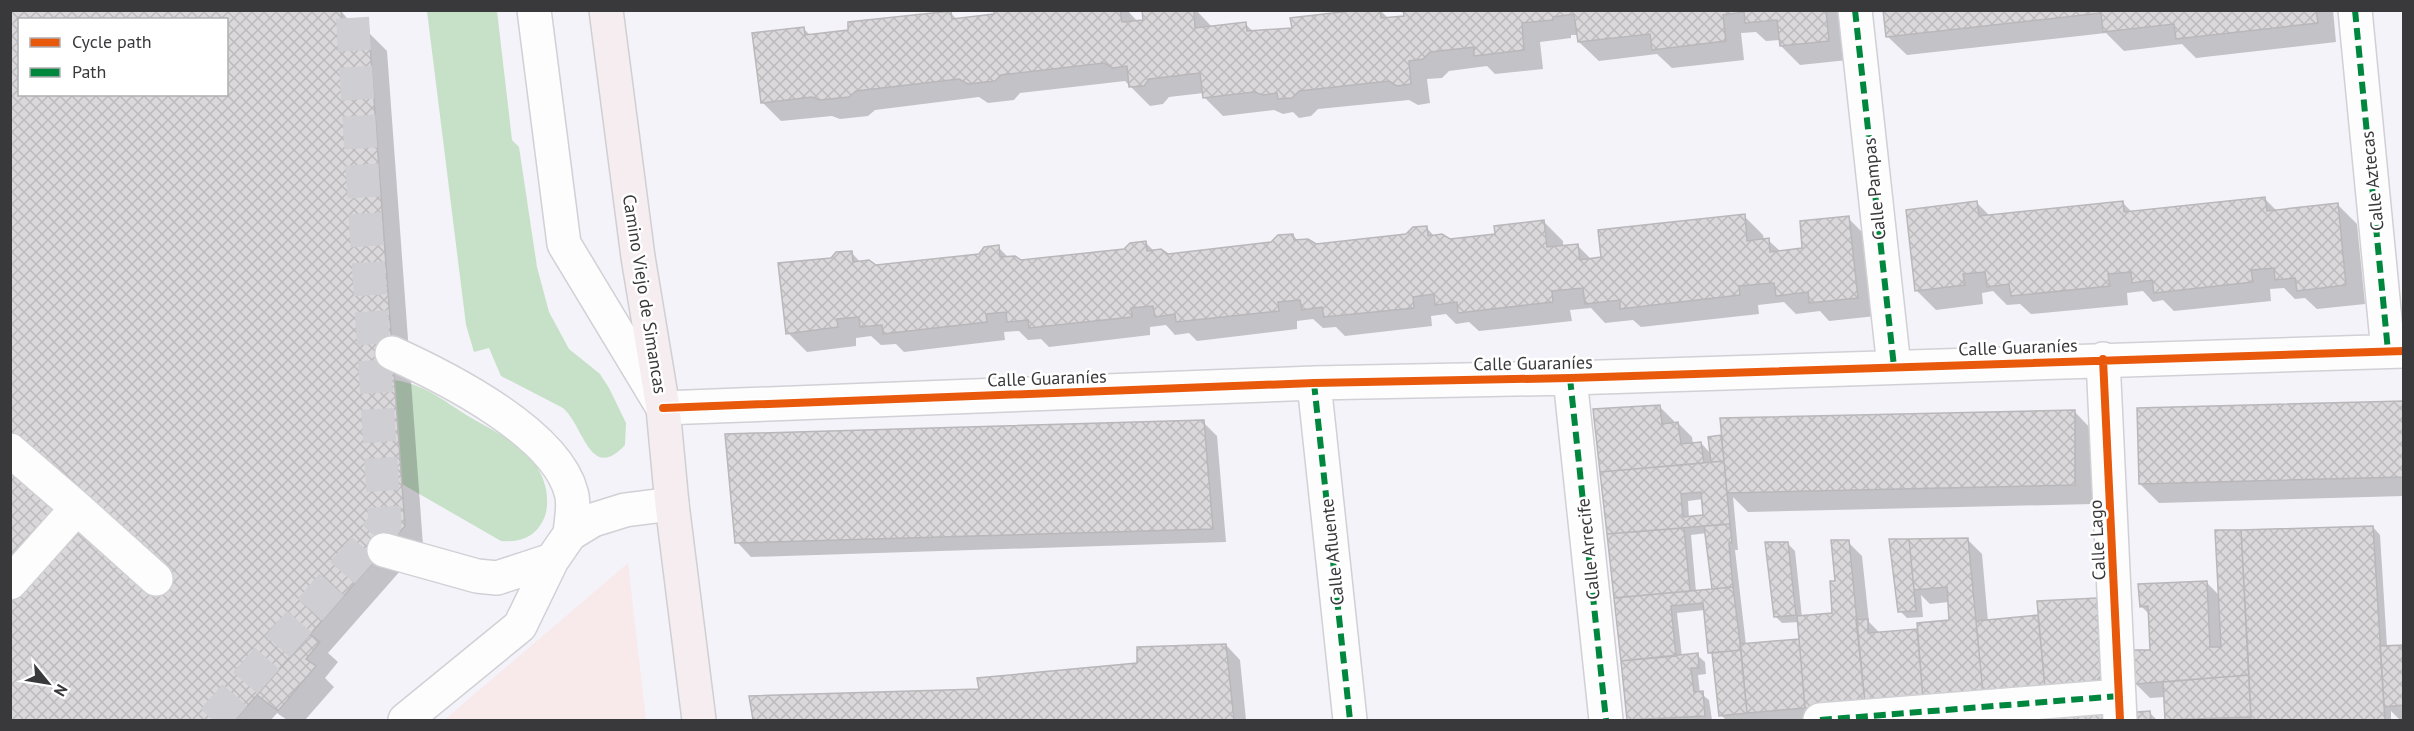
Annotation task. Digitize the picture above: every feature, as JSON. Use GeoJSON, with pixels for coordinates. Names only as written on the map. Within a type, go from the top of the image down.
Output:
{"type":"FeatureCollection","features":[{"type":"Feature","properties":{"kind":"main road","name":"Camino Viejo de Simancas"},"geometry":{"type":"LineString","coordinates":[[606,10],[638,257],[663,408],[672,504],[699,720]]}},
{"type":"Feature","properties":{"kind":"street"},"geometry":{"type":"LineString","coordinates":[[534,10],[564,244],[663,408]]}},
{"type":"Feature","properties":{"kind":"street","name":"Calle Pampas"},"geometry":{"type":"LineString","coordinates":[[1855,10],[1893,367]]}},
{"type":"Feature","properties":{"kind":"street","name":"Calle Aztecas"},"geometry":{"type":"LineString","coordinates":[[2355,10],[2396,351]]}},
{"type":"Feature","properties":{"kind":"street","name":"Calle Guaraníes"},"geometry":{"type":"LineString","coordinates":[[663,408],[1314,382],[1570,378],[2396,351]]}},
{"type":"Feature","properties":{"kind":"street"},"geometry":{"type":"LineString","coordinates":[[392,353],[437,374],[535,438],[563,471],[572,494],[561,547],[520,626],[405,720]]}},
{"type":"Feature","properties":{"kind":"street","name":"Calle Lago"},"geometry":{"type":"LineString","coordinates":[[2103,359],[2120,708]]}},
{"type":"Feature","properties":{"kind":"street","name":"Calle Arrecife"},"geometry":{"type":"LineString","coordinates":[[1570,378],[1606,720]]}},
{"type":"Feature","properties":{"kind":"street","name":"Calle Afluente"},"geometry":{"type":"LineString","coordinates":[[1314,382],[1350,720]]}},
{"type":"Feature","properties":{"kind":"street"},"geometry":{"type":"LineString","coordinates":[[10,450],[156,579]]}},
{"type":"Feature","properties":{"kind":"street"},"geometry":{"type":"LineString","coordinates":[[384,550],[477,576],[497,578],[561,547],[593,520],[625,510],[672,504]]}},
{"type":"Feature","properties":{"kind":"street"},"geometry":{"type":"LineString","coordinates":[[10,583],[77,507]]}},
{"type":"Feature","properties":{"kind":"street"},"geometry":{"type":"LineString","coordinates":[[1820,720],[2120,708]]}},
{"type":"Feature","properties":{"kind":"shaded area"},"geometry":{"type":"Polygon","coordinates":[[[628,563],[646,720],[444,720],[628,563]]]}},
{"type":"Feature","properties":{"kind":"green space"},"geometry":{"type":"Polygon","coordinates":[[[427,11],[497,11],[512,140],[519,147],[537,267],[549,312],[569,349],[600,374],[626,423],[625,445],[613,455],[604,458],[596,455],[563,408],[501,376],[489,348],[474,352],[466,325],[427,11]]]}},
{"type":"Feature","properties":{"kind":"green space"},"geometry":{"type":"Polygon","coordinates":[[[394,380],[415,385],[433,394],[526,453],[541,475],[547,494],[545,516],[533,533],[519,540],[501,541],[402,484],[394,380]]]}},
{"type":"Feature","properties":{"kind":"building"},"geometry":{"type":"Polygon","coordinates":[[[10,10],[341,10],[343,33],[369,30],[405,526],[235,720],[10,720],[10,10]]]}},
{"type":"Feature","properties":{"kind":"building"},"geometry":{"type":"Polygon","coordinates":[[[994,10],[1120,10],[1122,22],[1143,20],[1142,10],[1194,10],[1195,28],[1246,22],[1247,31],[1292,28],[1290,18],[1358,10],[1380,10],[1381,18],[1404,16],[1403,10],[1826,10],[1829,41],[1780,46],[1777,20],[1745,23],[1744,12],[1723,15],[1726,41],[1652,50],[1650,34],[1578,42],[1574,14],[1553,17],[1553,20],[1522,23],[1524,50],[1474,56],[1474,47],[1430,52],[1423,59],[1409,61],[1411,84],[1397,86],[1389,81],[1299,91],[1292,98],[1278,99],[1277,93],[1263,95],[1254,92],[1203,98],[1200,73],[1149,79],[1144,86],[1129,87],[1127,66],[1113,68],[1104,63],[1001,75],[995,81],[968,84],[959,79],[856,91],[849,97],[820,100],[812,97],[761,103],[752,33],[804,27],[805,35],[848,30],[848,22],[951,11],[952,19],[994,14],[994,10]]]}},
{"type":"Feature","properties":{"kind":"building"},"geometry":{"type":"Polygon","coordinates":[[[1883,10],[2316,10],[2318,23],[2176,39],[2174,24],[2103,32],[2101,13],[1886,37],[1883,10]]]}},
{"type":"Feature","properties":{"kind":"building"},"geometry":{"type":"Polygon","coordinates":[[[2265,197],[2267,211],[2338,203],[2346,285],[2297,291],[2295,278],[2275,280],[2274,268],[2251,270],[2253,282],[2154,293],[2152,280],[2132,283],[2131,272],[2108,274],[2110,286],[2011,296],[2009,284],[1987,287],[1985,272],[1963,274],[1965,285],[1915,291],[1906,210],[1977,201],[1979,216],[2123,201],[2124,212],[2265,197]]]}},
{"type":"Feature","properties":{"kind":"building"},"geometry":{"type":"Polygon","coordinates":[[[1745,214],[1747,241],[1769,238],[1770,252],[1802,248],[1800,221],[1849,216],[1858,298],[1809,303],[1808,292],[1776,296],[1774,283],[1739,286],[1740,295],[1620,309],[1620,300],[1585,304],[1583,288],[1552,291],[1553,302],[1458,313],[1457,302],[1435,305],[1434,294],[1413,297],[1414,308],[1324,317],[1322,307],[1302,310],[1300,300],[1278,302],[1279,311],[1176,322],[1175,314],[1155,317],[1153,306],[1131,308],[1132,317],[1029,328],[1028,320],[1007,322],[1006,312],[986,314],[987,322],[883,334],[882,325],[860,327],[859,317],[837,319],[838,327],[786,334],[778,263],[831,258],[836,252],[852,251],[853,262],[869,260],[876,265],[979,254],[984,247],[999,245],[1000,257],[1015,256],[1021,260],[1124,249],[1130,243],[1146,241],[1147,251],[1161,249],[1168,254],[1271,242],[1278,235],[1293,234],[1294,240],[1308,239],[1316,244],[1406,234],[1413,227],[1427,226],[1428,236],[1442,234],[1450,239],[1495,234],[1494,226],[1544,220],[1547,247],[1578,244],[1580,260],[1601,257],[1598,230],[1745,214]]]}},
{"type":"Feature","properties":{"kind":"building"},"geometry":{"type":"Polygon","coordinates":[[[2404,401],[2404,477],[2139,484],[2137,408],[2404,401]]]}},
{"type":"Feature","properties":{"kind":"building"},"geometry":{"type":"Polygon","coordinates":[[[1660,405],[1662,424],[1678,422],[1681,444],[1701,442],[1704,463],[1600,472],[1593,409],[1660,405]]]}},
{"type":"Feature","properties":{"kind":"building"},"geometry":{"type":"Polygon","coordinates":[[[2075,410],[2075,485],[1727,493],[1720,418],[2075,410]]]}},
{"type":"Feature","properties":{"kind":"building"},"geometry":{"type":"Polygon","coordinates":[[[1204,420],[1213,529],[735,543],[725,434],[1204,420]]]}},
{"type":"Feature","properties":{"kind":"building"},"geometry":{"type":"Polygon","coordinates":[[[1721,435],[1724,461],[1711,462],[1708,437],[1721,435]]]}},
{"type":"Feature","properties":{"kind":"building"},"geometry":{"type":"Polygon","coordinates":[[[1724,461],[1730,524],[1607,534],[1600,472],[1724,461]],[[1701,492],[1681,494],[1683,517],[1703,515],[1701,492]]]}},
{"type":"Feature","properties":{"kind":"building"},"geometry":{"type":"Polygon","coordinates":[[[1730,524],[1732,543],[1729,543],[1733,587],[1712,589],[1704,526],[1730,524]]]}},
{"type":"Feature","properties":{"kind":"building"},"geometry":{"type":"Polygon","coordinates":[[[2373,526],[2385,720],[2251,720],[2241,530],[2373,526]]]}},
{"type":"Feature","properties":{"kind":"building"},"geometry":{"type":"Polygon","coordinates":[[[1684,528],[1690,591],[1614,598],[1607,534],[1684,528]]]}},
{"type":"Feature","properties":{"kind":"building"},"geometry":{"type":"Polygon","coordinates":[[[2215,530],[2241,530],[2249,675],[2135,684],[2134,650],[2150,650],[2148,606],[2140,607],[2138,584],[2207,581],[2210,647],[2221,647],[2215,530]]]}},
{"type":"Feature","properties":{"kind":"building"},"geometry":{"type":"Polygon","coordinates":[[[1968,538],[1983,693],[1923,698],[1917,623],[1949,620],[1947,587],[1914,590],[1909,539],[1968,538]]]}},
{"type":"Feature","properties":{"kind":"building"},"geometry":{"type":"Polygon","coordinates":[[[1889,539],[1909,539],[1916,611],[1898,612],[1889,539]]]}},
{"type":"Feature","properties":{"kind":"building"},"geometry":{"type":"Polygon","coordinates":[[[1831,540],[1849,540],[1865,703],[1805,708],[1797,616],[1832,613],[1830,581],[1835,581],[1831,540]]]}},
{"type":"Feature","properties":{"kind":"building"},"geometry":{"type":"Polygon","coordinates":[[[1765,542],[1788,542],[1796,615],[1774,617],[1765,542]]]}},
{"type":"Feature","properties":{"kind":"building"},"geometry":{"type":"Polygon","coordinates":[[[1733,587],[1741,650],[1708,653],[1703,603],[1671,606],[1676,656],[1621,661],[1614,598],[1733,587]]]}},
{"type":"Feature","properties":{"kind":"building"},"geometry":{"type":"Polygon","coordinates":[[[2097,598],[2101,676],[2093,684],[2045,688],[2037,601],[2097,598]]]}},
{"type":"Feature","properties":{"kind":"building"},"geometry":{"type":"Polygon","coordinates":[[[2038,615],[2045,688],[1983,693],[1976,621],[2038,615]]]}},
{"type":"Feature","properties":{"kind":"building"},"geometry":{"type":"Polygon","coordinates":[[[1868,619],[1868,633],[1917,629],[1923,698],[1865,703],[1856,620],[1868,619]]]}},
{"type":"Feature","properties":{"kind":"building"},"geometry":{"type":"Polygon","coordinates":[[[310,634],[320,642],[306,659],[316,666],[278,711],[257,695],[310,634]]]}},
{"type":"Feature","properties":{"kind":"building"},"geometry":{"type":"Polygon","coordinates":[[[1799,639],[1805,708],[1747,713],[1740,644],[1799,639]]]}},
{"type":"Feature","properties":{"kind":"building"},"geometry":{"type":"Polygon","coordinates":[[[1226,644],[1234,720],[753,720],[749,696],[979,689],[977,678],[1137,663],[1137,647],[1226,644]]]}},
{"type":"Feature","properties":{"kind":"building"},"geometry":{"type":"Polygon","coordinates":[[[2404,645],[2404,705],[2384,707],[2380,646],[2404,645]]]}},
{"type":"Feature","properties":{"kind":"building"},"geometry":{"type":"Polygon","coordinates":[[[1741,650],[1747,713],[1719,716],[1712,653],[1741,650]]]}},
{"type":"Feature","properties":{"kind":"building"},"geometry":{"type":"Polygon","coordinates":[[[1698,653],[1699,668],[1691,668],[1694,692],[1703,691],[1705,716],[1627,720],[1621,661],[1698,653]]]}},
{"type":"Feature","properties":{"kind":"building"},"geometry":{"type":"Polygon","coordinates":[[[2249,675],[2251,717],[2165,720],[2163,682],[2249,675]]]}},
{"type":"Feature","properties":{"kind":"building"},"geometry":{"type":"Polygon","coordinates":[[[2102,711],[2103,720],[2021,720],[2021,718],[2102,711]]]}},
{"type":"Feature","properties":{"kind":"building"},"geometry":{"type":"Polygon","coordinates":[[[2150,711],[2151,720],[2138,720],[2137,712],[2150,711]]]}},
{"type":"Feature","properties":{"kind":"tunnel"},"geometry":{"type":"LineString","coordinates":[[213,720],[385,524],[352,10]]}},
{"type":"Feature","properties":{"kind":"marked path"},"geometry":{"type":"LineString","coordinates":[[1855,10],[1894,367]]}},
{"type":"Feature","properties":{"kind":"marked path"},"geometry":{"type":"LineString","coordinates":[[2355,10],[2388,351]]}},
{"type":"Feature","properties":{"kind":"marked path"},"geometry":{"type":"LineString","coordinates":[[1570,378],[1606,720]]}},
{"type":"Feature","properties":{"kind":"marked path"},"geometry":{"type":"LineString","coordinates":[[1314,383],[1350,720]]}},
{"type":"Feature","properties":{"kind":"marked path"},"geometry":{"type":"LineString","coordinates":[[1820,720],[2119,696]]}},
{"type":"Feature","properties":{"kind":"cycle path"},"geometry":{"type":"LineString","coordinates":[[663,408],[1314,383],[1570,378],[2404,351]]}},
{"type":"Feature","properties":{"kind":"cycle path"},"geometry":{"type":"LineString","coordinates":[[2103,359],[2120,720]]}}]}
